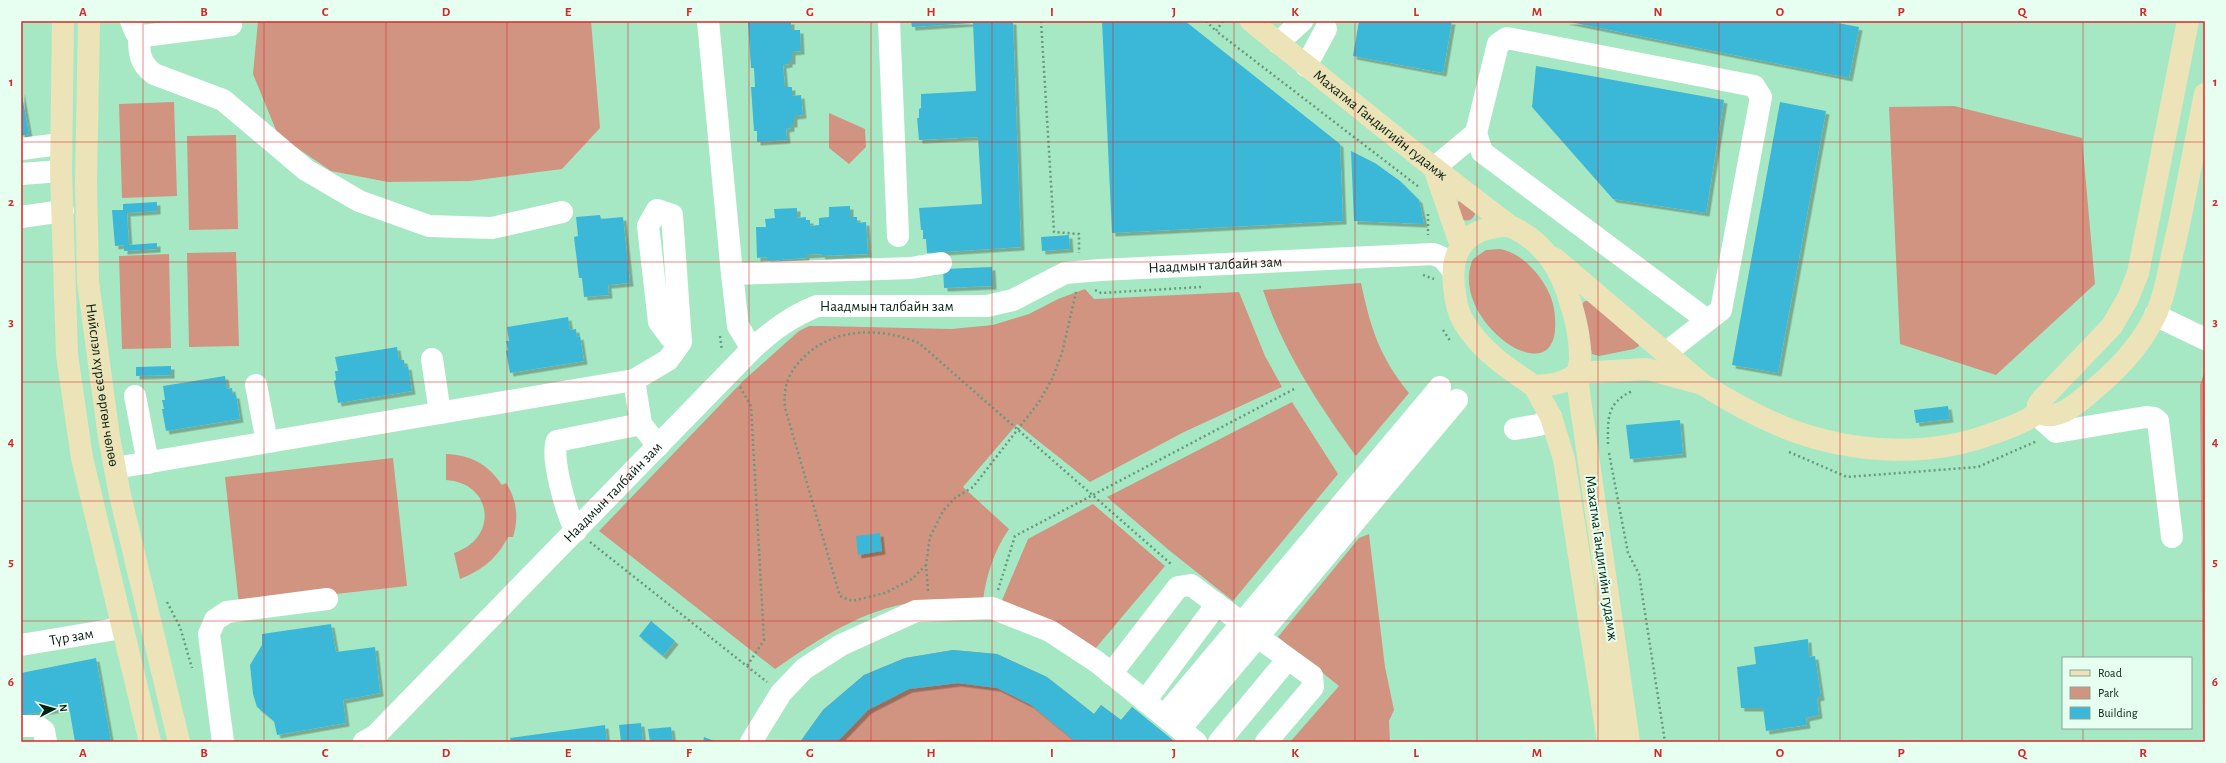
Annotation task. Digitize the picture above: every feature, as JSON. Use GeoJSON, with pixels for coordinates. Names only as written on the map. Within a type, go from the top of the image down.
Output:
{"type":"FeatureCollection","features":[{"type":"Feature","properties":{"kind":"main road","name":"Нийслэл хүрээ өргөн чөлөө"},"geometry":{"type":"LineString","coordinates":[[63,21],[60,144],[67,355],[82,458],[150,742]]}},
{"type":"Feature","properties":{"kind":"main road","name":"Нийслэл хүрээ өргөн чөлөө"},"geometry":{"type":"LineString","coordinates":[[89,21],[86,182],[88,282],[115,468],[130,539],[179,742]]}},
{"type":"Feature","properties":{"kind":"main road","name":"Махатма Гандигийн гудамж"},"geometry":{"type":"LineString","coordinates":[[1251,21],[1434,168],[1546,251],[1702,384]]}},
{"type":"Feature","properties":{"kind":"main road"},"geometry":{"type":"LineString","coordinates":[[2037,413],[2038,405],[2043,398],[2112,326],[2128,298],[2138,273],[2188,21]]}},
{"type":"Feature","properties":{"kind":"main road"},"geometry":{"type":"LineString","coordinates":[[1512,227],[1494,227],[1482,230],[1471,236],[1461,246],[1455,258],[1453,271],[1455,300],[1461,317],[1469,330],[1497,360],[1534,386],[1559,384],[1569,380],[1578,373],[1647,369],[1702,384],[1726,399],[1788,429],[1863,448],[1910,449],[1960,443],[2000,431],[2037,413],[2054,416],[2066,411],[2107,380],[2129,356],[2155,315],[2176,240],[2205,94]]}},
{"type":"Feature","properties":{"kind":"main road"},"geometry":{"type":"LineString","coordinates":[[1434,168],[1461,246]]}},
{"type":"Feature","properties":{"kind":"main road","name":"Махатма Гандигийн гудамж"},"geometry":{"type":"LineString","coordinates":[[1546,251],[1564,285],[1572,306],[1581,356],[1578,373],[1583,427],[1629,742]]}},
{"type":"Feature","properties":{"kind":"main road","name":"Махатма Гандигийн гудамж"},"geometry":{"type":"LineString","coordinates":[[1534,386],[1551,417],[1564,459],[1608,742]]}},
{"type":"Feature","properties":{"kind":"main road"},"geometry":{"type":"LineString","coordinates":[[103,545],[130,539]]}},
{"type":"Feature","properties":{"kind":"street"},"geometry":{"type":"LineString","coordinates":[[708,21],[738,326],[752,349]]}},
{"type":"Feature","properties":{"kind":"street"},"geometry":{"type":"LineString","coordinates":[[889,21],[898,236]]}},
{"type":"Feature","properties":{"kind":"street"},"geometry":{"type":"LineString","coordinates":[[1278,43],[1302,21]]}},
{"type":"Feature","properties":{"kind":"street"},"geometry":{"type":"LineString","coordinates":[[1306,66],[1325,24]]}},
{"type":"Feature","properties":{"kind":"street"},"geometry":{"type":"LineString","coordinates":[[135,28],[151,36],[231,25]]}},
{"type":"Feature","properties":{"kind":"street"},"geometry":{"type":"LineString","coordinates":[[135,28],[139,55],[145,68],[154,74],[223,100],[306,170],[359,201],[429,226],[492,228],[562,212]]}},
{"type":"Feature","properties":{"kind":"street"},"geometry":{"type":"LineString","coordinates":[[1666,353],[1721,310],[1761,97],[1754,86],[1507,38],[1498,44],[1476,133],[1482,152],[1707,320]]}},
{"type":"Feature","properties":{"kind":"street"},"geometry":{"type":"LineString","coordinates":[[1434,168],[1476,133]]}},
{"type":"Feature","properties":{"kind":"street"},"geometry":{"type":"LineString","coordinates":[[21,150],[60,144]]}},
{"type":"Feature","properties":{"kind":"street"},"geometry":{"type":"LineString","coordinates":[[21,174],[61,171]]}},
{"type":"Feature","properties":{"kind":"street"},"geometry":{"type":"LineString","coordinates":[[115,468],[634,380],[668,360],[681,342],[672,215],[657,210],[648,226],[659,322],[671,338],[681,342]]}},
{"type":"Feature","properties":{"kind":"street"},"geometry":{"type":"LineString","coordinates":[[21,218],[63,211]]}},
{"type":"Feature","properties":{"kind":"street","name":"Наадмын талбайн зам"},"geometry":{"type":"LineString","coordinates":[[364,742],[375,736],[752,349],[774,329],[793,316],[817,306],[987,306],[1013,300],[1066,273],[1080,271],[1433,254],[1443,258],[1453,271]]}},
{"type":"Feature","properties":{"kind":"street"},"geometry":{"type":"LineString","coordinates":[[732,274],[911,268],[941,263]]}},
{"type":"Feature","properties":{"kind":"street"},"geometry":{"type":"LineString","coordinates":[[2155,315],[2205,339]]}},
{"type":"Feature","properties":{"kind":"street"},"geometry":{"type":"LineString","coordinates":[[432,359],[440,413]]}},
{"type":"Feature","properties":{"kind":"street"},"geometry":{"type":"LineString","coordinates":[[634,380],[641,424],[658,446]]}},
{"type":"Feature","properties":{"kind":"street"},"geometry":{"type":"LineString","coordinates":[[256,385],[267,442]]}},
{"type":"Feature","properties":{"kind":"street"},"geometry":{"type":"LineString","coordinates":[[1180,729],[1242,623],[1440,388]]}},
{"type":"Feature","properties":{"kind":"street"},"geometry":{"type":"LineString","coordinates":[[135,396],[148,463]]}},
{"type":"Feature","properties":{"kind":"street"},"geometry":{"type":"LineString","coordinates":[[1180,729],[1457,400]]}},
{"type":"Feature","properties":{"kind":"street"},"geometry":{"type":"LineString","coordinates":[[2037,413],[2056,432],[2146,417],[2154,418],[2158,422],[2172,537]]}},
{"type":"Feature","properties":{"kind":"street"},"geometry":{"type":"LineString","coordinates":[[1515,429],[1539,425],[1551,417]]}},
{"type":"Feature","properties":{"kind":"street"},"geometry":{"type":"LineString","coordinates":[[576,530],[568,518],[554,448],[558,442],[641,424]]}},
{"type":"Feature","properties":{"kind":"street"},"geometry":{"type":"LineString","coordinates":[[1112,674],[1178,587],[1191,585],[1242,623]]}},
{"type":"Feature","properties":{"kind":"street"},"geometry":{"type":"LineString","coordinates":[[224,742],[209,634],[215,620],[227,612],[327,599]]}},
{"type":"Feature","properties":{"kind":"street"},"geometry":{"type":"LineString","coordinates":[[1145,700],[1218,604]]}},
{"type":"Feature","properties":{"kind":"street"},"geometry":{"type":"LineString","coordinates":[[751,742],[781,693],[804,669],[841,646],[904,615],[929,610],[992,608],[1050,630],[1112,674],[1180,729]]}},
{"type":"Feature","properties":{"kind":"street","name":"Түр зам"},"geometry":{"type":"LineString","coordinates":[[21,645],[122,628]]}},
{"type":"Feature","properties":{"kind":"street"},"geometry":{"type":"LineString","coordinates":[[1258,637],[1312,676],[1313,687],[1266,742]]}},
{"type":"Feature","properties":{"kind":"street"},"geometry":{"type":"LineString","coordinates":[[1219,742],[1288,659]]}},
{"type":"Feature","properties":{"kind":"street"},"geometry":{"type":"LineString","coordinates":[[21,726],[37,726],[44,732],[46,742]]}},
{"type":"Feature","properties":{"kind":"path"},"geometry":{"type":"LineString","coordinates":[[1041,21],[1054,232],[1078,234],[1079,256]]}},
{"type":"Feature","properties":{"kind":"path"},"geometry":{"type":"LineString","coordinates":[[1206,21],[1256,62]]}},
{"type":"Feature","properties":{"kind":"path"},"geometry":{"type":"LineString","coordinates":[[1216,30],[1223,21]]}},
{"type":"Feature","properties":{"kind":"path"},"geometry":{"type":"LineString","coordinates":[[929,610],[926,564],[930,537],[943,511],[955,498],[973,487],[1039,402],[1052,379],[1062,353],[1077,287]]}},
{"type":"Feature","properties":{"kind":"path"},"geometry":{"type":"LineString","coordinates":[[926,564],[912,579],[885,593],[852,601],[840,596],[785,408],[783,392],[788,379],[797,364],[814,347],[830,338],[857,333],[904,337],[919,343],[1171,564]]}},
{"type":"Feature","properties":{"kind":"path"},"geometry":{"type":"LineString","coordinates":[[731,370],[751,406],[764,632],[764,640],[747,666]]}},
{"type":"Feature","properties":{"kind":"path"},"geometry":{"type":"LineString","coordinates":[[992,608],[1015,536],[1296,388]]}},
{"type":"Feature","properties":{"kind":"path"},"geometry":{"type":"LineString","coordinates":[[1635,389],[1622,396],[1608,414],[1608,445],[1628,553],[1639,574],[1665,742]]}},
{"type":"Feature","properties":{"kind":"path"},"geometry":{"type":"LineString","coordinates":[[1787,451],[1847,477],[1932,472],[1978,467],[2056,432]]}},
{"type":"Feature","properties":{"kind":"path"},"geometry":{"type":"LineString","coordinates":[[576,530],[781,693]]}},
{"type":"Feature","properties":{"kind":"green space"},"geometry":{"type":"Polygon","coordinates":[[[258,21],[591,21],[600,128],[562,169],[470,181],[388,182],[331,171],[278,135],[253,74],[258,21]]]}},
{"type":"Feature","properties":{"kind":"green space"},"geometry":{"type":"Polygon","coordinates":[[[174,102],[177,196],[122,198],[119,104],[174,102]]]}},
{"type":"Feature","properties":{"kind":"green space"},"geometry":{"type":"Polygon","coordinates":[[[1954,106],[2082,138],[2095,284],[1996,375],[1900,344],[1889,107],[1954,106]]]}},
{"type":"Feature","properties":{"kind":"green space"},"geometry":{"type":"Polygon","coordinates":[[[829,113],[865,129],[866,147],[849,164],[829,148],[829,113]]]}},
{"type":"Feature","properties":{"kind":"green space"},"geometry":{"type":"Polygon","coordinates":[[[236,135],[238,229],[189,230],[187,136],[236,135]]]}},
{"type":"Feature","properties":{"kind":"green space"},"geometry":{"type":"Polygon","coordinates":[[[1459,201],[1464,202],[1475,210],[1475,214],[1471,219],[1461,220],[1456,205],[1459,201]]]}},
{"type":"Feature","properties":{"kind":"green space"},"geometry":{"type":"Polygon","coordinates":[[[1500,249],[1514,254],[1528,264],[1539,276],[1551,298],[1555,314],[1555,330],[1549,347],[1536,354],[1520,350],[1502,340],[1486,323],[1474,303],[1469,281],[1473,259],[1486,250],[1500,249]]]}},
{"type":"Feature","properties":{"kind":"green space"},"geometry":{"type":"Polygon","coordinates":[[[236,252],[239,346],[189,347],[187,253],[236,252]]]}},
{"type":"Feature","properties":{"kind":"green space"},"geometry":{"type":"Polygon","coordinates":[[[169,254],[171,348],[122,349],[119,256],[169,254]]]}},
{"type":"Feature","properties":{"kind":"green space"},"geometry":{"type":"Polygon","coordinates":[[[1361,283],[1368,314],[1383,354],[1390,367],[1409,393],[1356,456],[1303,377],[1291,356],[1271,313],[1263,290],[1361,283]]]}},
{"type":"Feature","properties":{"kind":"green space"},"geometry":{"type":"Polygon","coordinates":[[[1085,289],[1094,299],[1239,292],[1265,356],[1282,387],[1184,432],[1090,482],[1017,424],[963,487],[1009,529],[999,546],[992,563],[983,600],[923,601],[895,606],[841,627],[775,669],[599,531],[744,380],[799,331],[809,326],[951,329],[993,325],[1029,314],[1058,299],[1085,289]]]}},
{"type":"Feature","properties":{"kind":"green space"},"geometry":{"type":"Polygon","coordinates":[[[1585,301],[1590,301],[1639,344],[1639,346],[1634,349],[1599,356],[1592,354],[1582,304],[1585,301]]]}},
{"type":"Feature","properties":{"kind":"green space"},"geometry":{"type":"Polygon","coordinates":[[[2205,370],[2205,742],[2203,742],[2200,385],[2205,370]]]}},
{"type":"Feature","properties":{"kind":"green space"},"geometry":{"type":"Polygon","coordinates":[[[1292,402],[1338,474],[1233,601],[1170,551],[1107,497],[1292,402]]]}},
{"type":"Feature","properties":{"kind":"green space"},"geometry":{"type":"Polygon","coordinates":[[[446,454],[463,456],[485,466],[502,485],[506,483],[513,496],[516,509],[516,523],[513,537],[508,537],[494,557],[476,572],[460,579],[454,553],[469,546],[478,536],[484,524],[484,512],[481,500],[473,491],[462,483],[446,480],[446,454]]]}},
{"type":"Feature","properties":{"kind":"green space"},"geometry":{"type":"Polygon","coordinates":[[[393,458],[407,586],[239,605],[225,477],[393,458]]]}},
{"type":"Feature","properties":{"kind":"green space"},"geometry":{"type":"Polygon","coordinates":[[[1093,504],[1165,566],[1095,649],[1000,605],[1028,539],[1093,504]]]}},
{"type":"Feature","properties":{"kind":"green space"},"geometry":{"type":"Polygon","coordinates":[[[1369,534],[1385,667],[1394,710],[1389,721],[1390,742],[1290,742],[1339,686],[1278,637],[1359,538],[1369,534]]]}},
{"type":"Feature","properties":{"kind":"green space"},"geometry":{"type":"Polygon","coordinates":[[[953,650],[997,654],[1047,677],[1094,714],[1101,705],[1121,720],[1132,707],[1175,742],[800,742],[823,710],[864,675],[905,658],[953,650]]]}},
{"type":"Feature","properties":{"kind":"building"},"geometry":{"type":"Polygon","coordinates":[[[791,21],[791,30],[800,30],[801,51],[792,52],[792,61],[789,61],[789,64],[783,65],[785,87],[792,87],[792,96],[801,95],[803,115],[794,116],[794,124],[791,124],[791,128],[786,129],[787,140],[757,142],[757,131],[754,131],[751,87],[755,87],[754,68],[751,68],[748,22],[791,21]]]}},
{"type":"Feature","properties":{"kind":"building"},"geometry":{"type":"Polygon","coordinates":[[[911,21],[1013,21],[1021,247],[927,253],[926,239],[923,239],[923,230],[921,230],[919,208],[982,204],[978,137],[919,140],[917,118],[919,118],[919,109],[921,108],[921,94],[976,91],[973,23],[912,27],[911,21]]]}},
{"type":"Feature","properties":{"kind":"building"},"geometry":{"type":"Polygon","coordinates":[[[1102,21],[1185,21],[1340,144],[1343,221],[1112,233],[1102,21]]]}},
{"type":"Feature","properties":{"kind":"building"},"geometry":{"type":"Polygon","coordinates":[[[1359,21],[1452,21],[1443,73],[1353,56],[1359,21]]]}},
{"type":"Feature","properties":{"kind":"building"},"geometry":{"type":"Polygon","coordinates":[[[1565,21],[1827,21],[1859,27],[1849,78],[1565,21]]]}},
{"type":"Feature","properties":{"kind":"building"},"geometry":{"type":"Polygon","coordinates":[[[1536,66],[1724,100],[1706,213],[1613,199],[1532,107],[1536,66]]]}},
{"type":"Feature","properties":{"kind":"building"},"geometry":{"type":"Polygon","coordinates":[[[21,90],[29,134],[21,136],[21,90]]]}},
{"type":"Feature","properties":{"kind":"building"},"geometry":{"type":"Polygon","coordinates":[[[1780,102],[1826,111],[1778,373],[1732,365],[1780,102]]]}},
{"type":"Feature","properties":{"kind":"building"},"geometry":{"type":"Polygon","coordinates":[[[1351,151],[1375,163],[1400,181],[1419,200],[1424,224],[1354,221],[1351,151]]]}},
{"type":"Feature","properties":{"kind":"building"},"geometry":{"type":"Polygon","coordinates":[[[157,202],[157,211],[127,213],[129,245],[157,243],[157,249],[124,251],[124,245],[115,246],[112,210],[123,210],[123,204],[157,202]]]}},
{"type":"Feature","properties":{"kind":"building"},"geometry":{"type":"Polygon","coordinates":[[[850,206],[850,217],[857,217],[857,223],[866,222],[868,254],[822,256],[821,254],[806,255],[806,258],[767,261],[767,257],[757,258],[756,227],[766,227],[765,219],[775,218],[774,209],[797,208],[797,218],[806,217],[806,220],[810,220],[810,226],[819,225],[819,218],[829,217],[829,207],[850,206]]]}},
{"type":"Feature","properties":{"kind":"building"},"geometry":{"type":"Polygon","coordinates":[[[600,215],[601,219],[623,217],[630,283],[608,285],[609,295],[584,297],[582,278],[579,278],[574,237],[578,236],[576,217],[600,215]]]}},
{"type":"Feature","properties":{"kind":"building"},"geometry":{"type":"Polygon","coordinates":[[[1069,235],[1070,249],[1042,251],[1041,237],[1069,235]]]}},
{"type":"Feature","properties":{"kind":"building"},"geometry":{"type":"Polygon","coordinates":[[[992,267],[993,286],[944,288],[943,269],[992,267]]]}},
{"type":"Feature","properties":{"kind":"building"},"geometry":{"type":"Polygon","coordinates":[[[568,317],[570,330],[576,329],[577,337],[580,336],[584,361],[510,373],[506,351],[508,350],[506,341],[509,341],[507,327],[568,317]]]}},
{"type":"Feature","properties":{"kind":"building"},"geometry":{"type":"Polygon","coordinates":[[[397,347],[399,360],[404,360],[405,367],[408,366],[412,391],[338,403],[334,381],[336,380],[335,371],[338,371],[335,357],[397,347]]]}},
{"type":"Feature","properties":{"kind":"building"},"geometry":{"type":"Polygon","coordinates":[[[171,366],[171,375],[136,376],[136,367],[171,366]]]}},
{"type":"Feature","properties":{"kind":"building"},"geometry":{"type":"Polygon","coordinates":[[[225,376],[227,389],[232,388],[233,395],[236,395],[240,419],[166,431],[162,409],[164,409],[162,400],[165,400],[163,386],[225,376]]]}},
{"type":"Feature","properties":{"kind":"building"},"geometry":{"type":"Polygon","coordinates":[[[1948,406],[1950,419],[1916,423],[1914,410],[1948,406]]]}},
{"type":"Feature","properties":{"kind":"building"},"geometry":{"type":"Polygon","coordinates":[[[1680,420],[1683,454],[1630,459],[1626,425],[1680,420]]]}},
{"type":"Feature","properties":{"kind":"building"},"geometry":{"type":"Polygon","coordinates":[[[880,533],[882,551],[858,555],[856,536],[880,533]]]}},
{"type":"Feature","properties":{"kind":"building"},"geometry":{"type":"Polygon","coordinates":[[[651,621],[675,641],[663,656],[639,636],[651,621]]]}},
{"type":"Feature","properties":{"kind":"building"},"geometry":{"type":"Polygon","coordinates":[[[331,624],[336,652],[375,647],[380,693],[343,700],[346,723],[277,735],[274,721],[257,707],[253,694],[250,665],[262,645],[262,634],[331,624]]]}},
{"type":"Feature","properties":{"kind":"building"},"geometry":{"type":"Polygon","coordinates":[[[1808,639],[1809,657],[1815,656],[1821,697],[1817,698],[1819,715],[1806,718],[1807,725],[1766,731],[1763,708],[1741,708],[1737,667],[1756,664],[1754,647],[1808,639]]]}},
{"type":"Feature","properties":{"kind":"building"},"geometry":{"type":"Polygon","coordinates":[[[953,650],[997,654],[1047,677],[1094,714],[1101,705],[1121,720],[1132,707],[1175,742],[1076,742],[1031,705],[997,688],[958,683],[909,689],[868,710],[837,742],[800,742],[823,710],[864,675],[905,658],[953,650]]]}},
{"type":"Feature","properties":{"kind":"building"},"geometry":{"type":"Polygon","coordinates":[[[96,658],[111,742],[75,742],[69,707],[21,716],[21,673],[96,658]]]}},
{"type":"Feature","properties":{"kind":"building"},"geometry":{"type":"Polygon","coordinates":[[[641,723],[643,742],[621,742],[619,725],[641,723]]]}},
{"type":"Feature","properties":{"kind":"building"},"geometry":{"type":"Polygon","coordinates":[[[605,725],[607,742],[511,742],[510,738],[605,725]]]}},
{"type":"Feature","properties":{"kind":"building"},"geometry":{"type":"Polygon","coordinates":[[[671,727],[673,742],[650,742],[648,729],[671,727]]]}},
{"type":"Feature","properties":{"kind":"building"},"geometry":{"type":"Polygon","coordinates":[[[704,737],[717,742],[703,742],[704,737]]]}}]}
